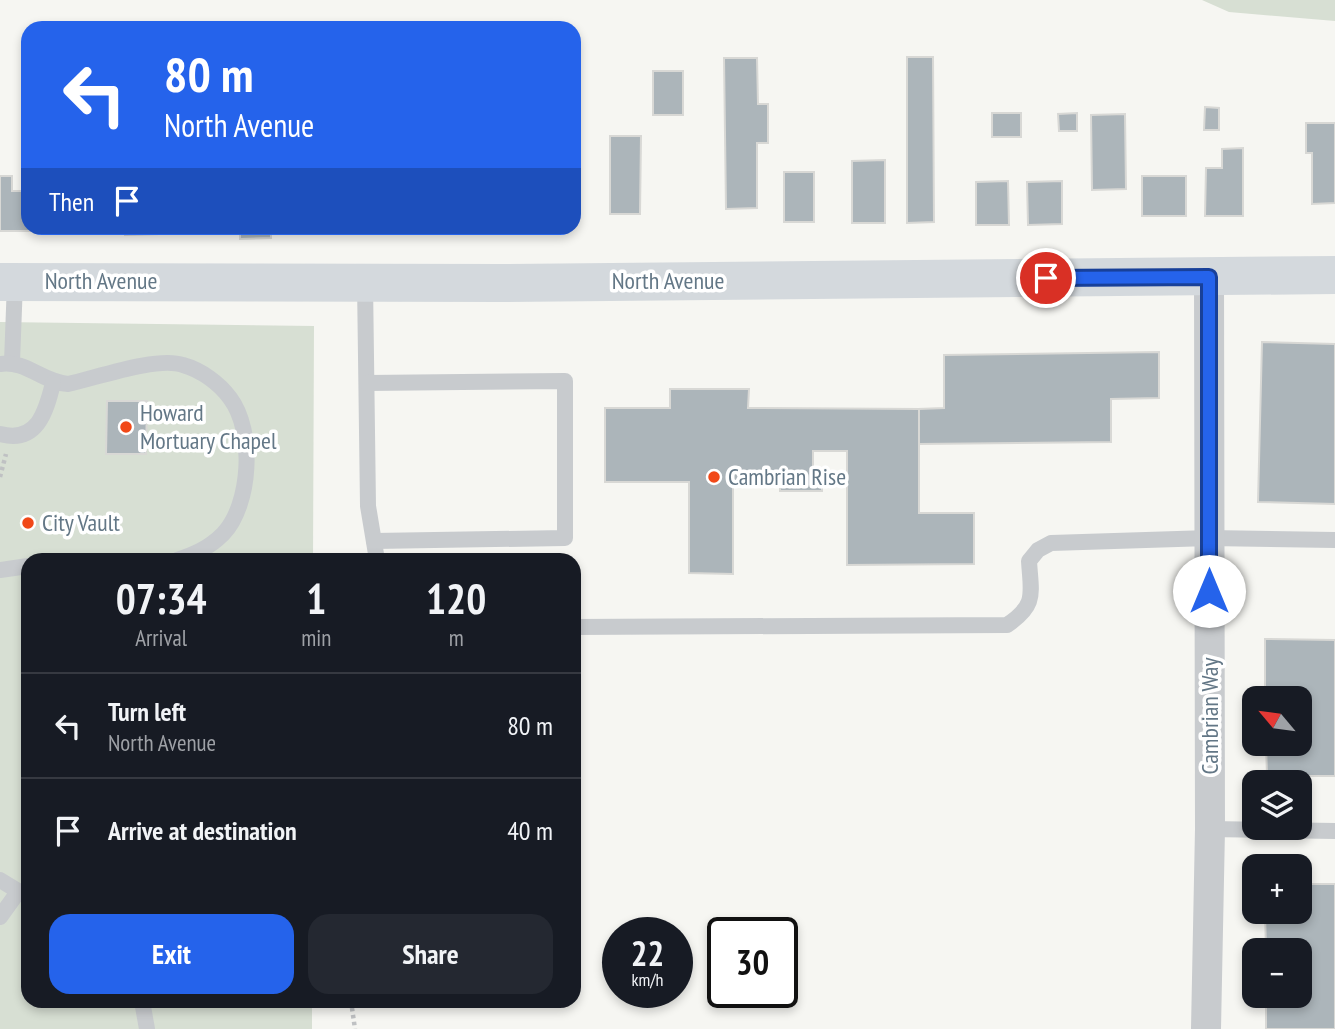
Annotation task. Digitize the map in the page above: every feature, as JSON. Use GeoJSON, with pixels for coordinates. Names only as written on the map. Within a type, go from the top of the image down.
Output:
{"type":"FeatureCollection","features":[{"type":"Feature","properties":{"kind":"main road","name":"North Avenue"},"geometry":{"type":"LineString","coordinates":[[8,282],[517,283],[1335,275]]}},
{"type":"Feature","properties":{"kind":"street","name":"Cambrian Way"},"geometry":{"type":"LineString","coordinates":[[1206,1029],[1210,830],[1209,277]]}},
{"type":"Feature","properties":{"kind":"lane"},"geometry":{"type":"LineString","coordinates":[[8,282],[6,363],[54,383],[68,384],[158,363],[181,364],[211,378],[231,399],[242,427],[248,466],[241,500],[225,532],[199,553]]}},
{"type":"Feature","properties":{"kind":"lane"},"geometry":{"type":"LineString","coordinates":[[365,282],[368,506],[376,553]]}},
{"type":"Feature","properties":{"kind":"lane"},"geometry":{"type":"LineString","coordinates":[[367,383],[565,381],[565,538],[374,541]]}},
{"type":"Feature","properties":{"kind":"lane"},"geometry":{"type":"LineString","coordinates":[[0,434],[11,437],[22,435],[34,428],[43,418],[54,383]]}},
{"type":"Feature","properties":{"kind":"lane"},"geometry":{"type":"LineString","coordinates":[[581,627],[1007,625],[1025,613],[1031,594],[1029,561],[1038,550],[1051,543],[1209,538],[1335,540]]}},
{"type":"Feature","properties":{"kind":"lane"},"geometry":{"type":"LineString","coordinates":[[0,570],[21,567]]}},
{"type":"Feature","properties":{"kind":"lane"},"geometry":{"type":"LineString","coordinates":[[1210,830],[1335,831]]}},
{"type":"Feature","properties":{"kind":"lane"},"geometry":{"type":"LineString","coordinates":[[0,880],[21,893]]}},
{"type":"Feature","properties":{"kind":"lane"},"geometry":{"type":"LineString","coordinates":[[0,918],[21,896]]}},
{"type":"Feature","properties":{"kind":"lane"},"geometry":{"type":"LineString","coordinates":[[143,1008],[147,1029]]}},
{"type":"Feature","properties":{"kind":"path"},"geometry":{"type":"LineString","coordinates":[[352,1008],[355,1029]]}},
{"type":"Feature","properties":{"kind":"shaded area"},"geometry":{"type":"Polygon","coordinates":[[[1202,0],[1335,0],[1335,21],[1229,12],[1202,0]]]}},
{"type":"Feature","properties":{"kind":"shaded area"},"geometry":{"type":"Polygon","coordinates":[[[0,322],[314,326],[313,553],[21,553],[21,1008],[312,1008],[312,1029],[0,1029],[0,322]]]}},
{"type":"Feature","properties":{"kind":"building"},"geometry":{"type":"Polygon","coordinates":[[[907,57],[933,57],[934,222],[907,223],[907,57]]]}},
{"type":"Feature","properties":{"kind":"building"},"geometry":{"type":"Polygon","coordinates":[[[724,58],[757,58],[758,104],[768,104],[768,143],[757,143],[757,208],[726,209],[724,58]]]}},
{"type":"Feature","properties":{"kind":"building"},"geometry":{"type":"Polygon","coordinates":[[[653,71],[683,71],[683,115],[653,115],[653,71]]]}},
{"type":"Feature","properties":{"kind":"building"},"geometry":{"type":"Polygon","coordinates":[[[1205,107],[1219,108],[1219,130],[1204,130],[1205,107]]]}},
{"type":"Feature","properties":{"kind":"building"},"geometry":{"type":"Polygon","coordinates":[[[992,113],[1021,113],[1021,137],[992,137],[992,113]]]}},
{"type":"Feature","properties":{"kind":"building"},"geometry":{"type":"Polygon","coordinates":[[[1077,113],[1077,131],[1059,131],[1058,114],[1077,113]]]}},
{"type":"Feature","properties":{"kind":"building"},"geometry":{"type":"Polygon","coordinates":[[[1125,114],[1126,189],[1092,190],[1091,115],[1125,114]]]}},
{"type":"Feature","properties":{"kind":"building"},"geometry":{"type":"Polygon","coordinates":[[[1306,123],[1335,123],[1335,203],[1312,204],[1312,153],[1306,153],[1306,123]]]}},
{"type":"Feature","properties":{"kind":"building"},"geometry":{"type":"Polygon","coordinates":[[[610,136],[641,136],[640,214],[610,214],[610,136]]]}},
{"type":"Feature","properties":{"kind":"building"},"geometry":{"type":"Polygon","coordinates":[[[1243,148],[1243,216],[1205,216],[1206,168],[1222,168],[1222,149],[1243,148]]]}},
{"type":"Feature","properties":{"kind":"building"},"geometry":{"type":"Polygon","coordinates":[[[885,160],[885,223],[852,223],[852,161],[885,160]]]}},
{"type":"Feature","properties":{"kind":"building"},"geometry":{"type":"Polygon","coordinates":[[[784,172],[814,172],[814,222],[784,222],[784,172]]]}},
{"type":"Feature","properties":{"kind":"building"},"geometry":{"type":"Polygon","coordinates":[[[0,176],[12,176],[12,191],[21,191],[21,231],[0,231],[0,176]]]}},
{"type":"Feature","properties":{"kind":"building"},"geometry":{"type":"Polygon","coordinates":[[[1142,176],[1186,176],[1186,216],[1142,216],[1142,176]]]}},
{"type":"Feature","properties":{"kind":"building"},"geometry":{"type":"Polygon","coordinates":[[[1008,181],[1009,225],[976,225],[976,182],[1008,181]]]}},
{"type":"Feature","properties":{"kind":"building"},"geometry":{"type":"Polygon","coordinates":[[[1062,181],[1062,224],[1028,225],[1027,182],[1062,181]]]}},
{"type":"Feature","properties":{"kind":"building"},"geometry":{"type":"Polygon","coordinates":[[[240,235],[271,235],[271,238],[240,239],[240,235]]]}},
{"type":"Feature","properties":{"kind":"building"},"geometry":{"type":"Polygon","coordinates":[[[1262,342],[1335,344],[1335,504],[1258,502],[1262,342]]]}},
{"type":"Feature","properties":{"kind":"building"},"geometry":{"type":"Polygon","coordinates":[[[1159,352],[1159,398],[1111,399],[1111,442],[919,444],[919,409],[944,408],[944,355],[1159,352]]]}},
{"type":"Feature","properties":{"kind":"building","name":"Cambrian Rise"},"geometry":{"type":"Polygon","coordinates":[[[670,389],[749,389],[748,408],[919,409],[919,513],[974,513],[974,564],[847,565],[847,451],[813,451],[813,471],[822,471],[822,491],[780,491],[780,483],[733,483],[733,574],[689,573],[689,482],[605,482],[605,408],[670,408],[670,389]]]}},
{"type":"Feature","properties":{"kind":"building","name":"Howard Mortuary Chapel"},"geometry":{"type":"Polygon","coordinates":[[[107,401],[147,401],[146,454],[106,454],[107,401]]]}},
{"type":"Feature","properties":{"kind":"building"},"geometry":{"type":"Polygon","coordinates":[[[1265,639],[1335,640],[1335,776],[1312,776],[1312,770],[1267,770],[1266,756],[1312,756],[1312,686],[1265,686],[1265,639]]]}},
{"type":"Feature","properties":{"kind":"building"},"geometry":{"type":"Polygon","coordinates":[[[1312,884],[1335,884],[1335,1029],[1266,1029],[1266,1008],[1312,1008],[1312,938],[1266,938],[1265,924],[1312,924],[1312,884]]]}},
{"type":"Feature","properties":{"kind":"place","name":"Howard Mortuary Chapel"},"geometry":{"type":"Point","coordinates":[126,427]}},
{"type":"Feature","properties":{"kind":"place","name":"Cambrian Rise"},"geometry":{"type":"Point","coordinates":[714,477]}},
{"type":"Feature","properties":{"kind":"place","name":"City Vault"},"geometry":{"type":"Point","coordinates":[28,523]}},
{"type":"Feature","properties":{"kind":"route"},"geometry":{"type":"LineString","coordinates":[[1046,278],[1209,277],[1209,591]]}}]}
